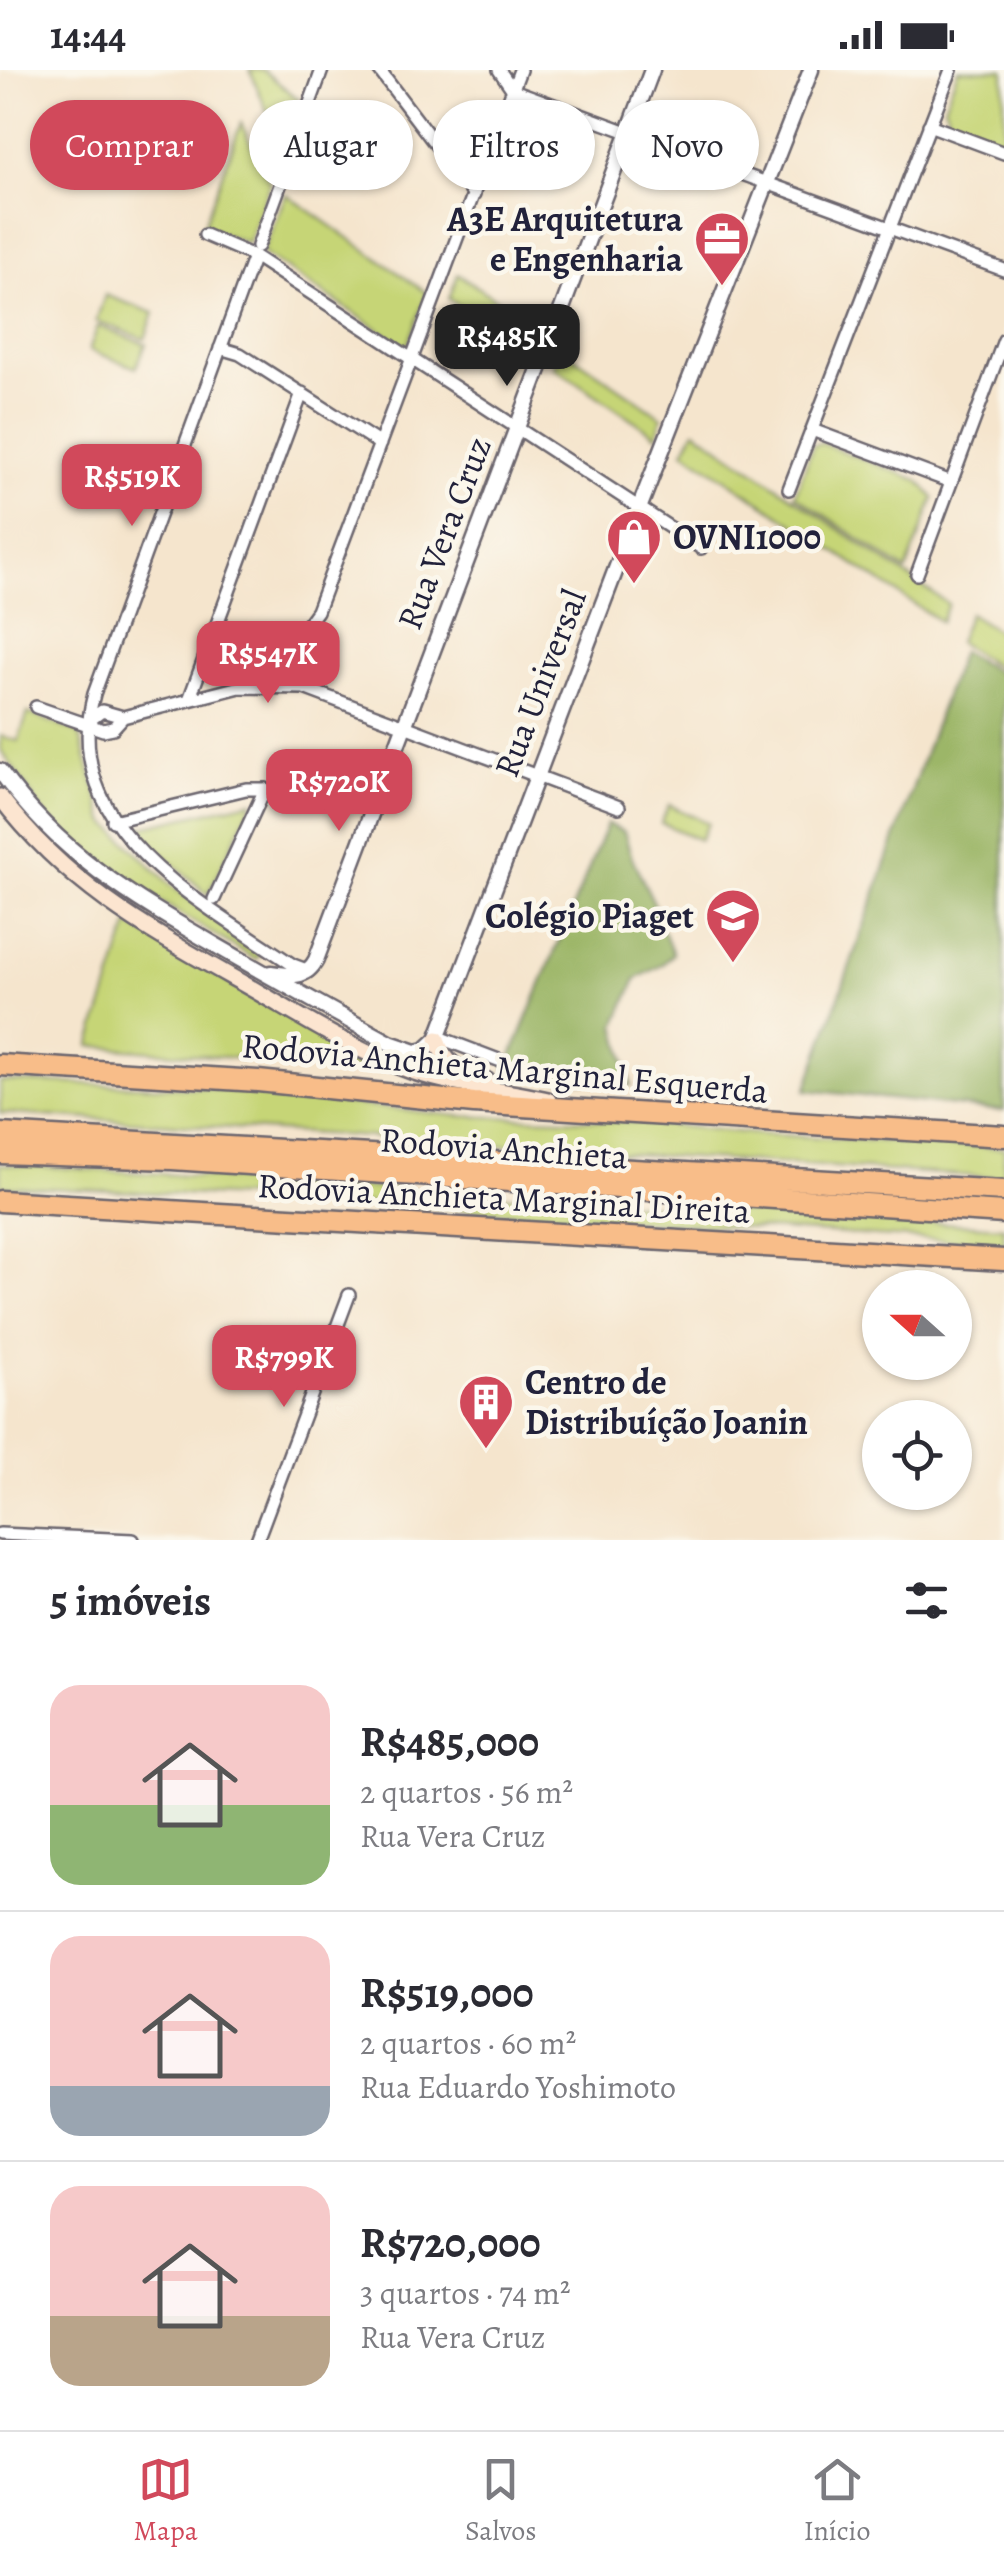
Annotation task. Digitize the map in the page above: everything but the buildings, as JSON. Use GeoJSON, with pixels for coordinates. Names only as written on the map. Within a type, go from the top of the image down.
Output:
{"type":"FeatureCollection","features":[{"type":"Feature","properties":{"kind":"highway","name":"Rodovia Anchieta Marginal Esquerda"},"geometry":{"type":"LineString","coordinates":[[0,1064],[258,1080],[474,1103],[1004,1136]]}},
{"type":"Feature","properties":{"kind":"highway","name":"Rodovia Anchieta"},"geometry":{"type":"LineString","coordinates":[[0,1134],[1004,1191]]}},
{"type":"Feature","properties":{"kind":"highway","name":"Rodovia Anchieta"},"geometry":{"type":"LineString","coordinates":[[0,1153],[172,1160],[1004,1213]]}},
{"type":"Feature","properties":{"kind":"highway","name":"Rodovia Anchieta Marginal Direita"},"geometry":{"type":"LineString","coordinates":[[0,1200],[1004,1260]]}},
{"type":"Feature","properties":{"kind":"main road"},"geometry":{"type":"LineString","coordinates":[[0,798],[52,858],[98,897],[321,1028],[416,1072],[586,1109]]}},
{"type":"Feature","properties":{"kind":"main road"},"geometry":{"type":"LineString","coordinates":[[438,1038],[445,1059],[460,1071],[532,1097]]}},
{"type":"Feature","properties":{"kind":"street"},"geometry":{"type":"LineString","coordinates":[[309,970],[293,965],[194,897],[145,856],[113,821],[100,792],[86,724],[322,70]]}},
{"type":"Feature","properties":{"kind":"street"},"geometry":{"type":"LineString","coordinates":[[379,70],[474,194]]}},
{"type":"Feature","properties":{"kind":"street"},"geometry":{"type":"LineString","coordinates":[[499,70],[513,90],[615,129]]}},
{"type":"Feature","properties":{"kind":"street"},"geometry":{"type":"LineString","coordinates":[[240,687],[290,650],[317,611],[520,70]]}},
{"type":"Feature","properties":{"kind":"street","name":"Rua Vera Cruz"},"geometry":{"type":"LineString","coordinates":[[641,100],[652,70]]}},
{"type":"Feature","properties":{"kind":"street","name":"Rua Universal"},"geometry":{"type":"LineString","coordinates":[[438,1038],[811,70]]}},
{"type":"Feature","properties":{"kind":"street"},"geometry":{"type":"LineString","coordinates":[[789,489],[950,70]]}},
{"type":"Feature","properties":{"kind":"street"},"geometry":{"type":"LineString","coordinates":[[930,124],[1004,153]]}},
{"type":"Feature","properties":{"kind":"street","name":"Rua Vera Cruz"},"geometry":{"type":"LineString","coordinates":[[309,970],[615,168]]}},
{"type":"Feature","properties":{"kind":"street"},"geometry":{"type":"LineString","coordinates":[[759,180],[1004,270]]}},
{"type":"Feature","properties":{"kind":"street"},"geometry":{"type":"LineString","coordinates":[[205,235],[256,251],[412,360],[701,548]]}},
{"type":"Feature","properties":{"kind":"street"},"geometry":{"type":"LineString","coordinates":[[917,574],[1004,340]]}},
{"type":"Feature","properties":{"kind":"street"},"geometry":{"type":"LineString","coordinates":[[220,348],[233,350],[380,444]]}},
{"type":"Feature","properties":{"kind":"street"},"geometry":{"type":"LineString","coordinates":[[189,700],[302,394]]}},
{"type":"Feature","properties":{"kind":"street"},"geometry":{"type":"LineString","coordinates":[[812,430],[951,482]]}},
{"type":"Feature","properties":{"kind":"street"},"geometry":{"type":"LineString","coordinates":[[270,668],[296,686],[404,723],[619,807]]}},
{"type":"Feature","properties":{"kind":"street"},"geometry":{"type":"LineString","coordinates":[[86,724],[102,711],[123,717],[240,687],[296,686]]}},
{"type":"Feature","properties":{"kind":"street"},"geometry":{"type":"LineString","coordinates":[[36,708],[86,724]]}},
{"type":"Feature","properties":{"kind":"street"},"geometry":{"type":"LineString","coordinates":[[0,771],[50,830],[90,867],[260,971],[406,1050],[426,1050],[438,1038],[500,1061]]}},
{"type":"Feature","properties":{"kind":"street"},"geometry":{"type":"LineString","coordinates":[[113,821],[236,791],[265,790],[284,796]]}},
{"type":"Feature","properties":{"kind":"street"},"geometry":{"type":"LineString","coordinates":[[214,899],[265,790]]}},
{"type":"Feature","properties":{"kind":"street"},"geometry":{"type":"LineString","coordinates":[[260,971],[292,975],[309,970]]}},
{"type":"Feature","properties":{"kind":"street"},"geometry":{"type":"LineString","coordinates":[[309,970],[314,989],[327,1008]]}},
{"type":"Feature","properties":{"kind":"street"},"geometry":{"type":"LineString","coordinates":[[257,1540],[349,1295]]}},
{"type":"Feature","properties":{"kind":"street"},"geometry":{"type":"LineString","coordinates":[[0,1534],[134,1540]]}},
{"type":"Feature","properties":{"kind":"green space"},"geometry":{"type":"Polygon","coordinates":[[[250,70],[263,70],[299,100],[262,100],[250,70]]]}},
{"type":"Feature","properties":{"kind":"green space"},"geometry":{"type":"Polygon","coordinates":[[[958,70],[1004,70],[1004,144],[952,125],[944,106],[958,70]]]}},
{"type":"Feature","properties":{"kind":"green space"},"geometry":{"type":"Polygon","coordinates":[[[241,123],[249,140],[249,190],[267,190],[248,243],[203,227],[217,190],[229,190],[229,156],[241,123]]]}},
{"type":"Feature","properties":{"kind":"green space"},"geometry":{"type":"Polygon","coordinates":[[[286,194],[427,293],[407,348],[262,253],[286,194]]]}},
{"type":"Feature","properties":{"kind":"green space"},"geometry":{"type":"Polygon","coordinates":[[[458,274],[540,329],[528,354],[449,299],[458,274]]]}},
{"type":"Feature","properties":{"kind":"green space"},"geometry":{"type":"Polygon","coordinates":[[[105,295],[154,313],[145,339],[96,321],[105,295]]]}},
{"type":"Feature","properties":{"kind":"green space"},"geometry":{"type":"Polygon","coordinates":[[[98,326],[146,344],[136,368],[89,350],[98,326]]]}},
{"type":"Feature","properties":{"kind":"green space"},"geometry":{"type":"Polygon","coordinates":[[[561,348],[662,417],[657,436],[554,367],[561,348]]]}},
{"type":"Feature","properties":{"kind":"green space"},"geometry":{"type":"Polygon","coordinates":[[[695,430],[948,604],[941,622],[684,451],[695,430]]]}},
{"type":"Feature","properties":{"kind":"green space"},"geometry":{"type":"Polygon","coordinates":[[[821,443],[918,480],[934,498],[906,571],[795,495],[813,445],[821,443]]]}},
{"type":"Feature","properties":{"kind":"green space"},"geometry":{"type":"Polygon","coordinates":[[[969,613],[1004,635],[1004,671],[958,642],[969,613]]]}},
{"type":"Feature","properties":{"kind":"green space"},"geometry":{"type":"Polygon","coordinates":[[[961,651],[1004,676],[1004,1111],[806,1090],[961,651]]]}},
{"type":"Feature","properties":{"kind":"green space"},"geometry":{"type":"Polygon","coordinates":[[[28,713],[79,733],[105,821],[173,887],[260,952],[256,960],[94,861],[49,821],[0,749],[0,736],[18,741],[28,713]]]}},
{"type":"Feature","properties":{"kind":"green space"},"geometry":{"type":"Polygon","coordinates":[[[253,801],[208,895],[134,829],[253,801]]]}},
{"type":"Feature","properties":{"kind":"green space"},"geometry":{"type":"Polygon","coordinates":[[[669,805],[708,823],[700,840],[661,823],[669,805]]]}},
{"type":"Feature","properties":{"kind":"green space"},"geometry":{"type":"Polygon","coordinates":[[[607,824],[624,832],[655,905],[657,925],[673,954],[636,979],[616,1025],[631,1085],[504,1075],[607,824]]]}},
{"type":"Feature","properties":{"kind":"green space"},"geometry":{"type":"Polygon","coordinates":[[[129,924],[380,1070],[90,1046],[129,924]]]}},
{"type":"Feature","properties":{"kind":"green space"},"geometry":{"type":"Polygon","coordinates":[[[0,1081],[207,1088],[459,1116],[629,1121],[757,1134],[1004,1148],[1004,1178],[0,1113],[0,1081]]]}},
{"type":"Feature","properties":{"kind":"green space"},"geometry":{"type":"Polygon","coordinates":[[[0,1164],[1004,1227],[1004,1244],[295,1199],[0,1186],[0,1164]]]}},
{"type":"Feature","properties":{"kind":"place","name":"A3E Arquitetura e Engenharia"},"geometry":{"type":"Point","coordinates":[722,288]}},
{"type":"Feature","properties":{"kind":"place","name":"OVNI1000"},"geometry":{"type":"Point","coordinates":[634,586]}},
{"type":"Feature","properties":{"kind":"place","name":"Colégio Piaget"},"geometry":{"type":"Point","coordinates":[733,965]}},
{"type":"Feature","properties":{"kind":"place","name":"Centro de Distribuíção Joanin"},"geometry":{"type":"Point","coordinates":[486,1451]}}]}
